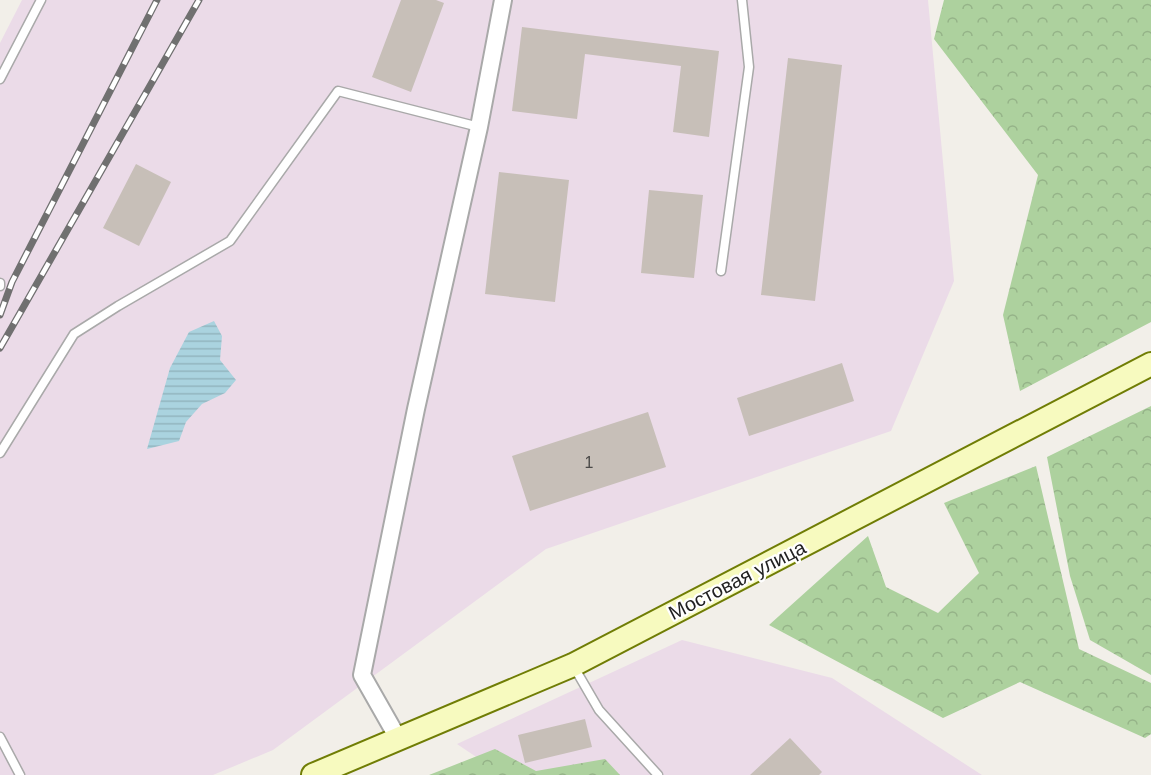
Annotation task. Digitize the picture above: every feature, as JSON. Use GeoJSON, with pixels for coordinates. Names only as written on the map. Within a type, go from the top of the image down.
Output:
{"type":"FeatureCollection","features":[{"type":"Feature","properties":{"kind":"street"},"geometry":{"type":"LineString","coordinates":[[399,740],[363,675],[416,409],[479,127],[503,0]]}},
{"type":"Feature","properties":{"kind":"street","name":"Мостовая улица"},"geometry":{"type":"LineString","coordinates":[[313,775],[573,665],[1151,364]]}},
{"type":"Feature","properties":{"kind":"lane"},"geometry":{"type":"LineString","coordinates":[[0,79],[41,0]]}},
{"type":"Feature","properties":{"kind":"lane"},"geometry":{"type":"LineString","coordinates":[[722,271],[749,67],[742,0]]}},
{"type":"Feature","properties":{"kind":"lane"},"geometry":{"type":"LineString","coordinates":[[0,453],[74,334],[230,241],[338,91],[479,127]]}},
{"type":"Feature","properties":{"kind":"lane"},"geometry":{"type":"LineString","coordinates":[[573,665],[599,710],[658,775]]}},
{"type":"Feature","properties":{"kind":"lane"},"geometry":{"type":"LineString","coordinates":[[0,737],[20,775]]}},
{"type":"Feature","properties":{"kind":"shaded area"},"geometry":{"type":"Polygon","coordinates":[[[22,0],[928,0],[954,281],[891,431],[546,549],[273,750],[213,775],[0,775],[0,43],[22,0]]]}},
{"type":"Feature","properties":{"kind":"shaded area"},"geometry":{"type":"Polygon","coordinates":[[[682,640],[832,678],[982,775],[503,775],[457,744],[682,640]]]}},
{"type":"Feature","properties":{"kind":"green space"},"geometry":{"type":"Polygon","coordinates":[[[944,0],[1151,0],[1151,322],[1020,391],[1003,315],[1038,175],[934,39],[944,0]]]}},
{"type":"Feature","properties":{"kind":"green space"},"geometry":{"type":"Polygon","coordinates":[[[1151,406],[1151,675],[1090,640],[1070,576],[1047,457],[1151,406]]]}},
{"type":"Feature","properties":{"kind":"green space"},"geometry":{"type":"Polygon","coordinates":[[[1036,466],[1079,649],[1151,683],[1151,734],[1145,738],[1020,682],[943,718],[769,625],[868,536],[886,587],[938,613],[979,573],[944,503],[1036,466]]]}},
{"type":"Feature","properties":{"kind":"green space"},"geometry":{"type":"Polygon","coordinates":[[[495,749],[536,771],[605,759],[620,775],[429,775],[495,749]]]}},
{"type":"Feature","properties":{"kind":"water"},"geometry":{"type":"Polygon","coordinates":[[[214,321],[222,336],[220,360],[236,380],[225,393],[202,404],[186,422],[179,441],[147,449],[170,368],[189,332],[214,321]]]}},
{"type":"Feature","properties":{"kind":"building"},"geometry":{"type":"Polygon","coordinates":[[[401,0],[436,0],[444,3],[411,92],[372,77],[401,0]]]}},
{"type":"Feature","properties":{"kind":"building"},"geometry":{"type":"Polygon","coordinates":[[[522,27],[719,51],[709,137],[673,132],[681,66],[585,54],[577,119],[512,111],[522,27]]]}},
{"type":"Feature","properties":{"kind":"building"},"geometry":{"type":"Polygon","coordinates":[[[788,58],[842,65],[815,301],[761,295],[788,58]]]}},
{"type":"Feature","properties":{"kind":"building"},"geometry":{"type":"Polygon","coordinates":[[[136,164],[171,182],[139,246],[103,228],[136,164]]]}},
{"type":"Feature","properties":{"kind":"building"},"geometry":{"type":"Polygon","coordinates":[[[499,172],[569,180],[555,302],[485,294],[499,172]]]}},
{"type":"Feature","properties":{"kind":"building"},"geometry":{"type":"Polygon","coordinates":[[[649,190],[703,195],[694,278],[641,273],[649,190]]]}},
{"type":"Feature","properties":{"kind":"building"},"geometry":{"type":"Polygon","coordinates":[[[842,363],[854,401],[749,436],[737,398],[842,363]]]}},
{"type":"Feature","properties":{"kind":"building"},"geometry":{"type":"Polygon","coordinates":[[[648,412],[666,467],[530,511],[512,456],[648,412]]]}},
{"type":"Feature","properties":{"kind":"building"},"geometry":{"type":"Polygon","coordinates":[[[585,719],[592,747],[525,763],[518,735],[585,719]]]}},
{"type":"Feature","properties":{"kind":"building"},"geometry":{"type":"Polygon","coordinates":[[[790,738],[822,772],[819,775],[750,775],[790,738]]]}},
{"type":"Feature","properties":{"kind":"railway"},"geometry":{"type":"LineString","coordinates":[[0,315],[12,282],[157,0]]}},
{"type":"Feature","properties":{"kind":"railway"},"geometry":{"type":"LineString","coordinates":[[0,348],[199,0]]}}]}
